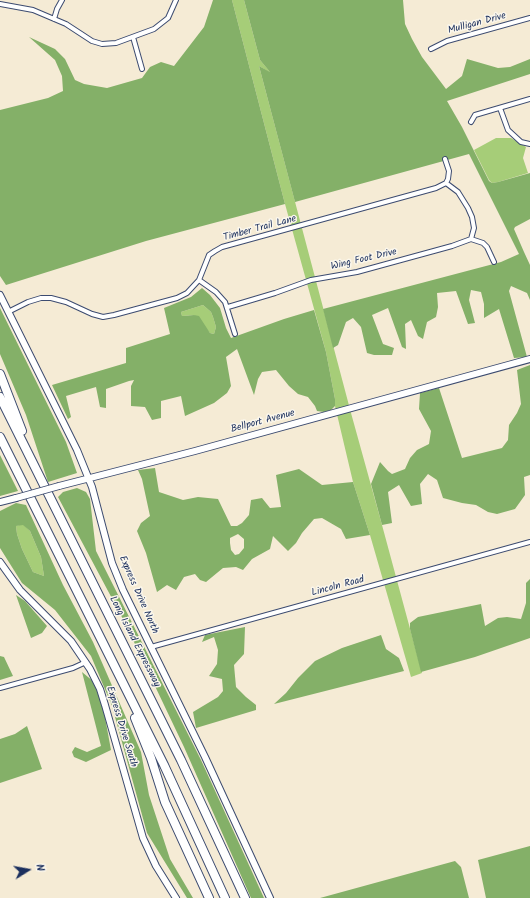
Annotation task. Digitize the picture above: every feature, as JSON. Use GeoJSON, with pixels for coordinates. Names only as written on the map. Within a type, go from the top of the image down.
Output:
{"type":"FeatureCollection","features":[{"type":"Feature","properties":{"kind":"highway"},"geometry":{"type":"LineString","coordinates":[[0,374],[23,432],[26,449]]}},
{"type":"Feature","properties":{"kind":"highway","name":"Long Island Expressway"},"geometry":{"type":"LineString","coordinates":[[0,397],[178,753],[245,898]]}},
{"type":"Feature","properties":{"kind":"highway"},"geometry":{"type":"LineString","coordinates":[[0,437],[173,784],[225,898]]}},
{"type":"Feature","properties":{"kind":"highway"},"geometry":{"type":"LineString","coordinates":[[122,681],[132,711],[153,762],[165,802],[209,898]]}},
{"type":"Feature","properties":{"kind":"main road","name":"Express Drive North"},"geometry":{"type":"LineString","coordinates":[[0,295],[71,437],[88,478],[115,572],[218,784],[270,898]]}},
{"type":"Feature","properties":{"kind":"main road","name":"Bellport Avenue"},"geometry":{"type":"LineString","coordinates":[[0,502],[195,451],[530,359]]}},
{"type":"Feature","properties":{"kind":"main road","name":"Express Drive South"},"geometry":{"type":"LineString","coordinates":[[0,562],[15,584],[66,635],[86,662],[103,696],[143,838],[156,866],[176,898]]}},
{"type":"Feature","properties":{"kind":"street"},"geometry":{"type":"LineString","coordinates":[[54,19],[62,0]]}},
{"type":"Feature","properties":{"kind":"street"},"geometry":{"type":"LineString","coordinates":[[0,4],[33,10],[66,24],[92,41],[102,44],[116,43],[154,30],[168,18],[176,0]]}},
{"type":"Feature","properties":{"kind":"street","name":"Mulligan Drive"},"geometry":{"type":"LineString","coordinates":[[431,49],[447,41],[530,18]]}},
{"type":"Feature","properties":{"kind":"street"},"geometry":{"type":"LineString","coordinates":[[133,37],[142,69]]}},
{"type":"Feature","properties":{"kind":"street"},"geometry":{"type":"LineString","coordinates":[[471,122],[475,114],[530,99]]}},
{"type":"Feature","properties":{"kind":"street"},"geometry":{"type":"LineString","coordinates":[[500,108],[508,130],[521,142],[530,144]]}},
{"type":"Feature","properties":{"kind":"street"},"geometry":{"type":"LineString","coordinates":[[445,159],[449,172],[446,183],[458,192],[472,217],[474,228],[471,239],[483,243],[487,247],[494,262]]}},
{"type":"Feature","properties":{"kind":"street","name":"Timber Trail Lane"},"geometry":{"type":"LineString","coordinates":[[8,312],[28,302],[41,298],[51,298],[66,302],[92,314],[103,317],[177,298],[186,293],[199,280],[209,255],[222,247],[426,192],[446,183]]}},
{"type":"Feature","properties":{"kind":"street","name":"Wing Foot Drive"},"geometry":{"type":"LineString","coordinates":[[228,307],[275,293],[311,280],[357,272],[452,246],[471,239]]}},
{"type":"Feature","properties":{"kind":"street"},"geometry":{"type":"LineString","coordinates":[[199,280],[216,292],[225,302],[228,307],[235,334]]}},
{"type":"Feature","properties":{"kind":"street","name":"Lincoln Road"},"geometry":{"type":"LineString","coordinates":[[151,647],[530,542]]}},
{"type":"Feature","properties":{"kind":"street"},"geometry":{"type":"LineString","coordinates":[[0,688],[73,668],[86,662]]}},
{"type":"Feature","properties":{"kind":"green space"},"geometry":{"type":"Polygon","coordinates":[[[213,0],[232,0],[285,204],[146,241],[6,285],[0,276],[0,110],[48,98],[63,91],[62,76],[55,60],[29,37],[55,49],[65,59],[75,80],[84,84],[107,88],[142,78],[150,67],[161,62],[174,66],[204,27],[213,0]]]}},
{"type":"Feature","properties":{"kind":"green space"},"geometry":{"type":"Polygon","coordinates":[[[232,0],[244,0],[260,60],[271,73],[259,66],[422,673],[411,677],[353,482],[335,406],[326,352],[285,204],[232,0]]]}},
{"type":"Feature","properties":{"kind":"green space"},"geometry":{"type":"Polygon","coordinates":[[[244,0],[403,0],[405,24],[412,39],[422,57],[446,89],[462,76],[467,59],[498,68],[510,67],[530,59],[530,74],[447,101],[489,181],[492,183],[498,182],[530,173],[530,219],[514,229],[530,265],[530,300],[527,293],[511,286],[509,291],[527,357],[514,358],[499,309],[484,318],[484,304],[481,292],[471,290],[469,300],[475,323],[468,324],[456,291],[437,293],[438,307],[436,317],[427,322],[423,339],[418,336],[411,320],[405,324],[406,349],[402,347],[388,308],[372,315],[383,344],[394,348],[392,355],[374,355],[367,353],[361,327],[353,318],[346,322],[338,345],[333,348],[323,309],[501,262],[519,254],[469,154],[295,202],[259,66],[270,72],[260,60],[244,0]]]}},
{"type":"Feature","properties":{"kind":"green space"},"geometry":{"type":"Polygon","coordinates":[[[496,138],[511,138],[526,147],[523,158],[528,173],[498,182],[492,183],[489,180],[474,150],[496,138]]]}},
{"type":"Feature","properties":{"kind":"green space"},"geometry":{"type":"Polygon","coordinates":[[[202,288],[210,295],[220,308],[226,328],[231,338],[314,310],[326,352],[335,406],[331,410],[324,412],[317,411],[308,397],[298,394],[289,386],[276,370],[262,372],[258,379],[254,395],[237,349],[226,357],[231,386],[227,393],[214,403],[185,416],[181,396],[161,401],[161,418],[152,420],[145,407],[131,406],[131,386],[134,380],[106,389],[106,408],[100,407],[96,387],[66,396],[71,417],[68,419],[52,385],[126,363],[126,348],[170,334],[164,308],[191,297],[202,288]],[[203,305],[181,312],[182,316],[199,316],[210,333],[214,334],[216,327],[211,312],[203,305]]]}},
{"type":"Feature","properties":{"kind":"green space"},"geometry":{"type":"Polygon","coordinates":[[[203,305],[211,312],[213,317],[216,327],[214,334],[210,333],[194,315],[182,316],[181,312],[203,305]]]}},
{"type":"Feature","properties":{"kind":"green space"},"geometry":{"type":"Polygon","coordinates":[[[0,308],[66,442],[77,473],[48,482],[26,415],[0,354],[0,308]]]}},
{"type":"Feature","properties":{"kind":"green space"},"geometry":{"type":"Polygon","coordinates":[[[530,365],[530,475],[524,477],[525,495],[515,509],[497,514],[488,512],[476,505],[443,498],[437,480],[428,474],[420,484],[422,504],[411,506],[399,485],[388,492],[392,523],[382,525],[371,484],[380,462],[392,474],[405,469],[410,458],[417,450],[429,444],[431,431],[419,409],[420,393],[439,388],[462,458],[502,448],[508,440],[509,425],[521,404],[517,370],[530,365]]]}},
{"type":"Feature","properties":{"kind":"green space"},"geometry":{"type":"Polygon","coordinates":[[[0,455],[18,491],[0,496],[0,455]]]}},
{"type":"Feature","properties":{"kind":"green space"},"geometry":{"type":"Polygon","coordinates":[[[155,468],[159,492],[183,500],[198,497],[218,499],[231,526],[237,526],[242,523],[249,515],[251,500],[262,498],[270,508],[281,507],[276,475],[299,469],[322,485],[353,482],[370,535],[346,539],[341,529],[322,518],[314,519],[288,551],[273,536],[270,549],[252,559],[243,570],[236,567],[223,568],[206,582],[200,580],[195,574],[184,577],[176,590],[167,585],[157,592],[146,553],[137,531],[141,523],[150,516],[142,479],[138,470],[155,468]],[[238,534],[230,538],[231,550],[235,555],[239,554],[244,548],[244,539],[238,534]]]}},
{"type":"Feature","properties":{"kind":"green space"},"geometry":{"type":"Polygon","coordinates":[[[77,488],[86,492],[90,499],[96,551],[201,760],[264,898],[251,898],[184,747],[124,621],[58,497],[63,492],[77,488]]]}},
{"type":"Feature","properties":{"kind":"green space"},"geometry":{"type":"Polygon","coordinates":[[[16,503],[26,505],[63,585],[93,642],[141,752],[149,795],[170,859],[193,898],[187,898],[147,833],[112,706],[91,656],[55,610],[22,583],[0,548],[0,511],[16,503]],[[23,525],[16,526],[22,549],[33,572],[44,576],[41,557],[30,531],[23,525]]]}},
{"type":"Feature","properties":{"kind":"green space"},"geometry":{"type":"Polygon","coordinates":[[[23,524],[30,531],[41,557],[44,576],[33,572],[22,549],[16,526],[23,524]]]}},
{"type":"Feature","properties":{"kind":"green space"},"geometry":{"type":"Polygon","coordinates":[[[530,579],[530,638],[475,657],[421,672],[410,629],[410,623],[418,617],[481,604],[485,626],[498,618],[507,617],[521,619],[526,603],[526,583],[530,579]]]}},
{"type":"Feature","properties":{"kind":"green space"},"geometry":{"type":"Polygon","coordinates":[[[16,595],[25,601],[47,626],[42,633],[31,638],[16,595]]]}},
{"type":"Feature","properties":{"kind":"green space"},"geometry":{"type":"Polygon","coordinates":[[[245,627],[244,654],[234,665],[236,687],[256,705],[256,710],[196,728],[193,712],[218,697],[223,691],[222,679],[209,676],[217,664],[218,650],[214,637],[202,642],[205,635],[245,627]]]}},
{"type":"Feature","properties":{"kind":"green space"},"geometry":{"type":"Polygon","coordinates":[[[381,635],[386,649],[399,658],[404,671],[274,704],[315,661],[342,648],[381,635]]]}},
{"type":"Feature","properties":{"kind":"green space"},"geometry":{"type":"Polygon","coordinates":[[[0,656],[4,657],[13,676],[0,680],[0,656]]]}},
{"type":"Feature","properties":{"kind":"green space"},"geometry":{"type":"Polygon","coordinates":[[[82,672],[94,682],[104,712],[111,750],[86,762],[74,757],[72,752],[75,747],[87,752],[101,746],[82,672]]]}},
{"type":"Feature","properties":{"kind":"green space"},"geometry":{"type":"Polygon","coordinates":[[[27,726],[42,769],[0,783],[0,739],[15,734],[27,726]]]}},
{"type":"Feature","properties":{"kind":"green space"},"geometry":{"type":"Polygon","coordinates":[[[530,846],[530,898],[486,898],[478,860],[530,846]]]}},
{"type":"Feature","properties":{"kind":"green space"},"geometry":{"type":"Polygon","coordinates":[[[455,861],[461,867],[469,898],[320,898],[455,861]]]}}]}
